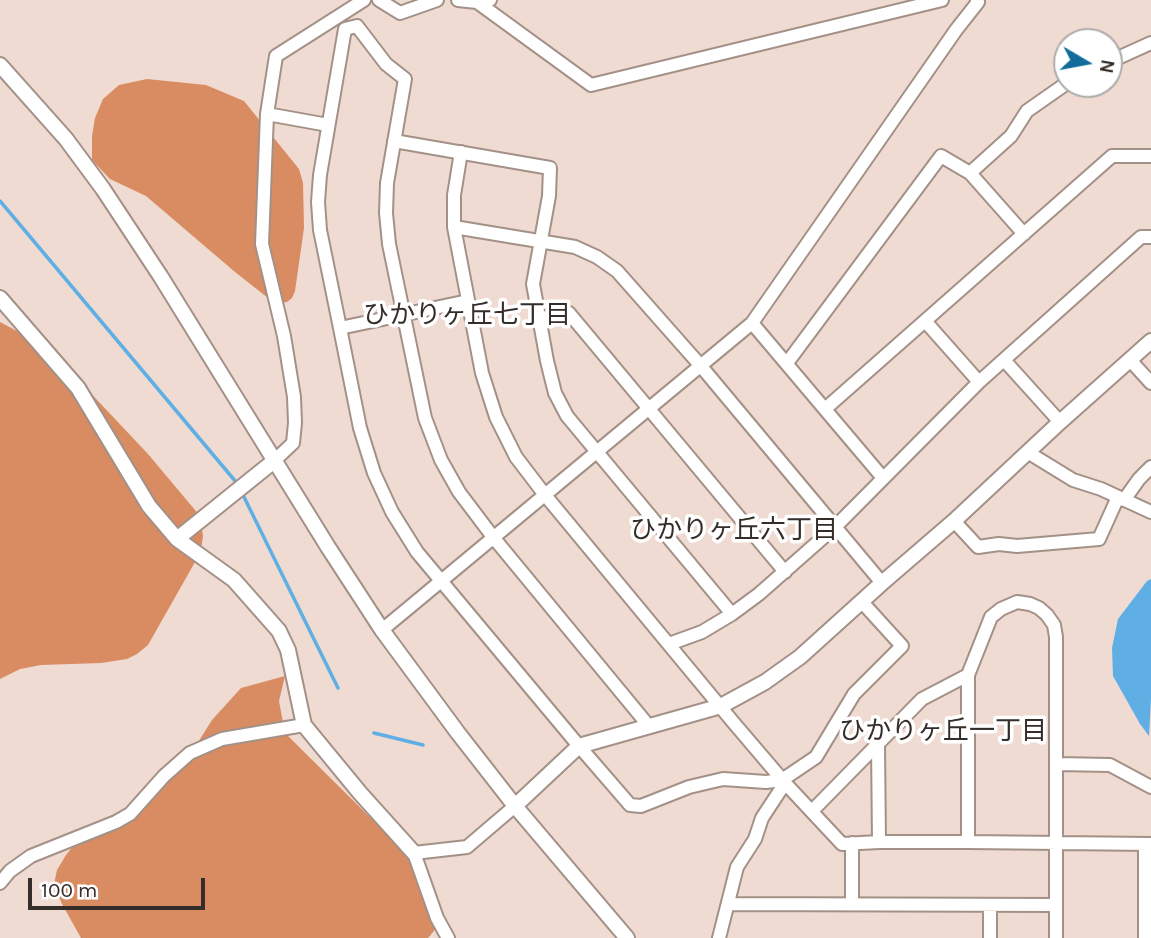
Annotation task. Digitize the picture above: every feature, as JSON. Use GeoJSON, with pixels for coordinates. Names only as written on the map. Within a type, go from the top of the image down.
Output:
{"type":"FeatureCollection","features":[{"type":"Feature","properties":{"kind":"street"},"geometry":{"type":"LineString","coordinates":[[177,538],[293,443],[294,397],[286,348],[262,244],[268,114],[275,56],[364,0]]}},
{"type":"Feature","properties":{"kind":"street"},"geometry":{"type":"LineString","coordinates":[[379,0],[400,13],[437,0]]}},
{"type":"Feature","properties":{"kind":"street"},"geometry":{"type":"LineString","coordinates":[[458,0],[484,1],[591,85],[942,0]]}},
{"type":"Feature","properties":{"kind":"street"},"geometry":{"type":"LineString","coordinates":[[382,630],[752,323],[977,0]]}},
{"type":"Feature","properties":{"kind":"street"},"geometry":{"type":"LineString","coordinates":[[648,725],[493,537],[459,492],[441,460],[425,418],[389,244],[386,213],[387,183],[405,79],[386,64],[357,26],[345,29],[320,175],[320,230],[360,428],[374,473],[392,512],[417,552],[631,805],[641,807],[689,787],[723,779],[783,782]]}},
{"type":"Feature","properties":{"kind":"street"},"geometry":{"type":"LineString","coordinates":[[1123,56],[1151,43]]}},
{"type":"Feature","properties":{"kind":"street"},"geometry":{"type":"LineString","coordinates":[[0,65],[65,139],[103,189],[382,630],[515,806],[627,938]]}},
{"type":"Feature","properties":{"kind":"street"},"geometry":{"type":"LineString","coordinates":[[970,173],[1011,136],[1027,111],[1053,93]]}},
{"type":"Feature","properties":{"kind":"street"},"geometry":{"type":"LineString","coordinates":[[268,114],[328,125]]}},
{"type":"Feature","properties":{"kind":"street"},"geometry":{"type":"LineString","coordinates":[[394,141],[550,167],[549,196],[533,284],[555,393],[567,416],[732,614]]}},
{"type":"Feature","properties":{"kind":"street"},"geometry":{"type":"LineString","coordinates":[[461,152],[454,195],[454,227],[482,373],[496,416],[516,457],[783,782],[842,844],[1148,844],[1145,938]]}},
{"type":"Feature","properties":{"kind":"street"},"geometry":{"type":"LineString","coordinates":[[787,363],[941,156],[970,173],[1024,234]]}},
{"type":"Feature","properties":{"kind":"street"},"geometry":{"type":"LineString","coordinates":[[825,409],[1112,156],[1151,156]]}},
{"type":"Feature","properties":{"kind":"street"},"geometry":{"type":"LineString","coordinates":[[454,227],[575,247],[597,257],[617,271],[701,365],[882,583]]}},
{"type":"Feature","properties":{"kind":"street"},"geometry":{"type":"LineString","coordinates":[[669,645],[702,632],[732,614],[785,572],[835,527],[979,382],[1141,237],[1151,237]]}},
{"type":"Feature","properties":{"kind":"street"},"geometry":{"type":"LineString","coordinates":[[0,298],[78,388],[149,506],[177,538],[234,580],[279,631],[288,650],[304,725],[352,784],[415,853],[437,918],[448,938]]}},
{"type":"Feature","properties":{"kind":"street"},"geometry":{"type":"LineString","coordinates":[[340,328],[468,301]]}},
{"type":"Feature","properties":{"kind":"street"},"geometry":{"type":"LineString","coordinates":[[538,319],[569,313],[785,572]]}},
{"type":"Feature","properties":{"kind":"street"},"geometry":{"type":"LineString","coordinates":[[925,321],[979,382]]}},
{"type":"Feature","properties":{"kind":"street"},"geometry":{"type":"LineString","coordinates":[[752,323],[883,478]]}},
{"type":"Feature","properties":{"kind":"street"},"geometry":{"type":"LineString","coordinates":[[415,853],[467,847],[579,746],[720,706],[765,682],[800,657],[954,521],[1151,341]]}},
{"type":"Feature","properties":{"kind":"street"},"geometry":{"type":"LineString","coordinates":[[1004,360],[1060,422]]}},
{"type":"Feature","properties":{"kind":"street"},"geometry":{"type":"LineString","coordinates":[[1130,360],[1151,383]]}},
{"type":"Feature","properties":{"kind":"street"},"geometry":{"type":"LineString","coordinates":[[1029,453],[1073,480],[1101,489],[1151,512]]}},
{"type":"Feature","properties":{"kind":"street"},"geometry":{"type":"LineString","coordinates":[[954,521],[978,547],[1098,539],[1121,498],[1151,467]]}},
{"type":"Feature","properties":{"kind":"street"},"geometry":{"type":"LineString","coordinates":[[719,938],[737,867],[755,839],[762,818],[783,782],[816,757],[854,694],[902,646],[862,602]]}},
{"type":"Feature","properties":{"kind":"street"},"geometry":{"type":"LineString","coordinates":[[968,842],[968,675],[991,617],[1017,602],[1030,604],[1047,615],[1054,625],[1056,638],[1056,938]]}},
{"type":"Feature","properties":{"kind":"street"},"geometry":{"type":"LineString","coordinates":[[812,811],[922,699],[968,675]]}},
{"type":"Feature","properties":{"kind":"street"},"geometry":{"type":"LineString","coordinates":[[0,883],[30,856],[130,814],[164,776],[190,753],[222,739],[304,725]]}},
{"type":"Feature","properties":{"kind":"street"},"geometry":{"type":"LineString","coordinates":[[878,745],[879,842]]}},
{"type":"Feature","properties":{"kind":"street"},"geometry":{"type":"LineString","coordinates":[[1057,764],[1110,765],[1151,787]]}},
{"type":"Feature","properties":{"kind":"street"},"geometry":{"type":"LineString","coordinates":[[852,843],[852,904]]}},
{"type":"Feature","properties":{"kind":"street"},"geometry":{"type":"LineString","coordinates":[[728,904],[1056,905]]}},
{"type":"Feature","properties":{"kind":"street"},"geometry":{"type":"LineString","coordinates":[[990,905],[990,938]]}},
{"type":"Feature","properties":{"kind":"shaded area"},"geometry":{"type":"Polygon","coordinates":[[[147,79],[206,85],[244,101],[299,169],[303,183],[304,228],[295,291],[287,302],[278,303],[268,298],[146,196],[110,179],[92,160],[95,118],[103,99],[119,85],[147,79]]]}},
{"type":"Feature","properties":{"kind":"shaded area"},"geometry":{"type":"Polygon","coordinates":[[[0,322],[43,345],[148,454],[200,516],[203,536],[195,562],[148,645],[127,659],[101,663],[41,665],[20,669],[0,679],[0,322]]]}},
{"type":"Feature","properties":{"kind":"shaded area"},"geometry":{"type":"Polygon","coordinates":[[[285,676],[279,701],[285,733],[421,868],[438,926],[428,938],[81,938],[54,884],[57,870],[66,855],[86,830],[115,816],[170,775],[190,755],[212,720],[241,688],[285,676]]]}},
{"type":"Feature","properties":{"kind":"water"},"geometry":{"type":"Polygon","coordinates":[[[1151,579],[1149,736],[1113,676],[1112,648],[1118,619],[1151,579]]]}},
{"type":"Feature","properties":{"kind":"waterway"},"geometry":{"type":"LineString","coordinates":[[0,201],[236,482]]}},
{"type":"Feature","properties":{"kind":"waterway"},"geometry":{"type":"LineString","coordinates":[[244,497],[338,688]]}},
{"type":"Feature","properties":{"kind":"waterway"},"geometry":{"type":"LineString","coordinates":[[374,733],[423,745]]}},
{"type":"Feature","properties":{"kind":"district","name":"ひかりヶ丘七丁目"},"geometry":{"type":"Point","coordinates":[467,316]}},
{"type":"Feature","properties":{"kind":"district","name":"ひかりヶ丘六丁目"},"geometry":{"type":"Point","coordinates":[734,531]}},
{"type":"Feature","properties":{"kind":"district","name":"ひかりヶ丘一丁目"},"geometry":{"type":"Point","coordinates":[943,732]}}]}
